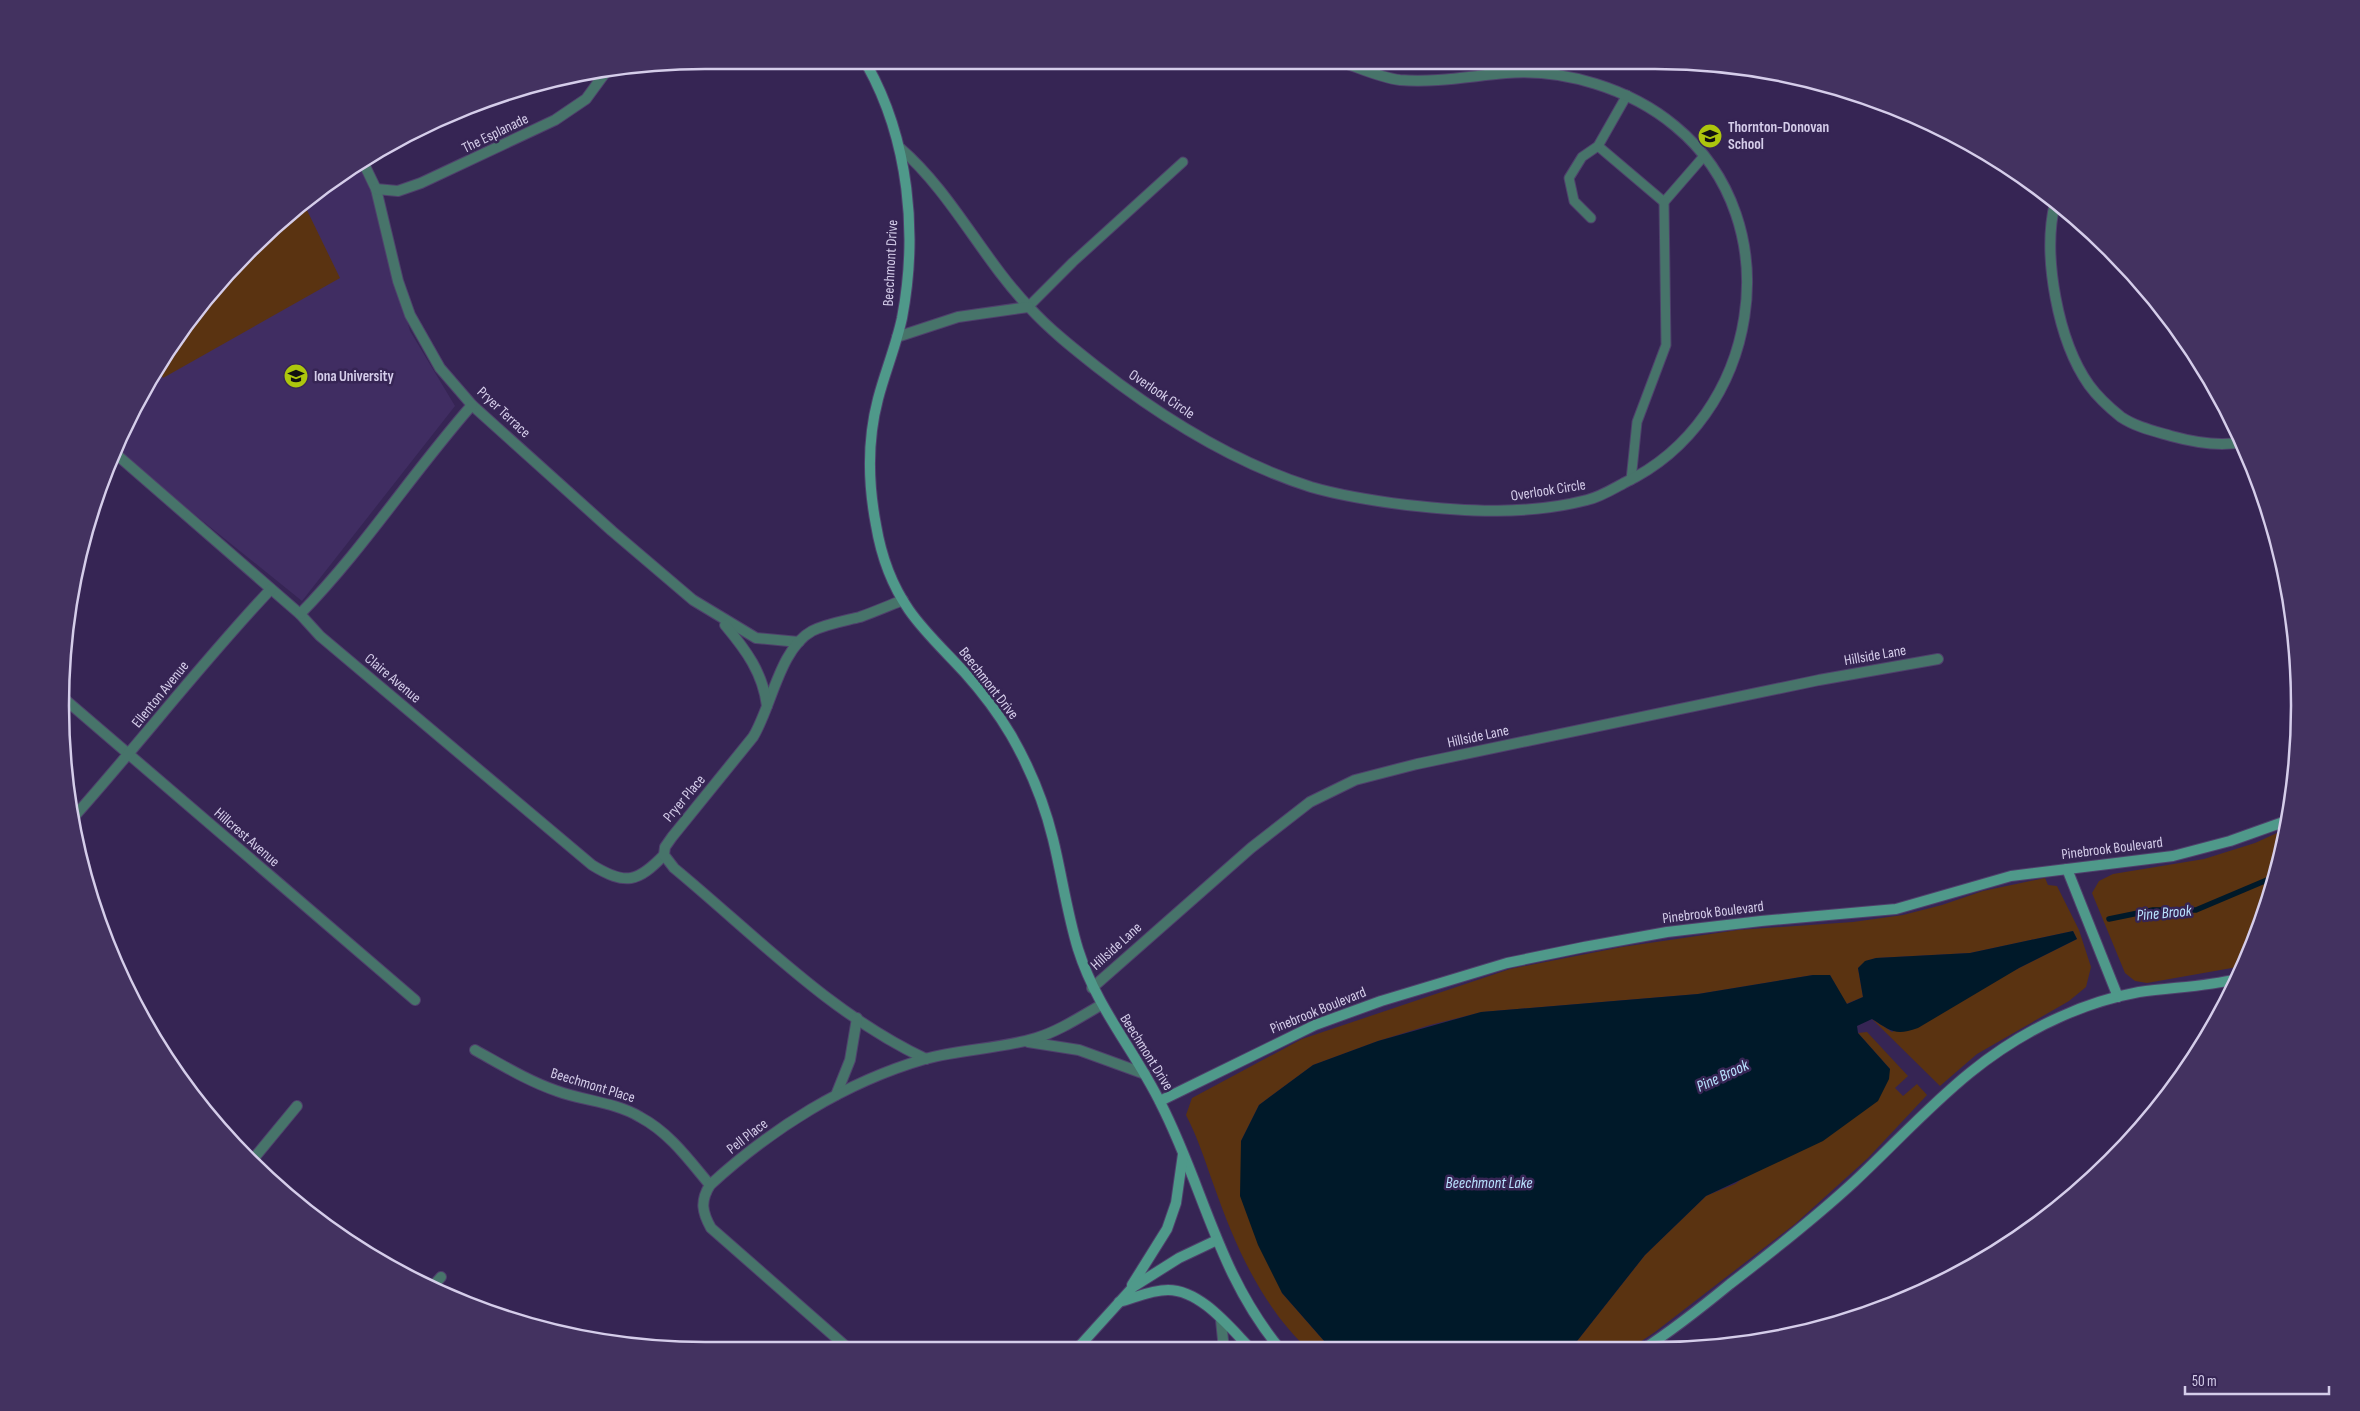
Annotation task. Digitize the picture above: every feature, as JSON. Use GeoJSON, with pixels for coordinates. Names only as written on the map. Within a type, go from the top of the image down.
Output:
{"type":"FeatureCollection","features":[{"type":"Feature","properties":{"kind":"street","name":"Beechmont Drive"},"geometry":{"type":"LineString","coordinates":[[869,69],[888,109],[900,148],[907,210],[908,257],[905,299],[897,338],[874,417],[869,463],[871,498],[879,543],[889,574],[903,600],[918,622],[967,675],[993,708],[1030,772],[1050,826],[1068,912],[1078,949],[1092,988],[1160,1101],[1183,1152],[1217,1240],[1244,1298],[1275,1342]]}},
{"type":"Feature","properties":{"kind":"street","name":"Overlook Circle"},"geometry":{"type":"LineString","coordinates":[[900,148],[933,182],[1028,307],[1069,345],[1124,388],[1216,448],[1312,487],[1370,500],[1456,510],[1504,512],[1590,500],[1648,472],[1680,446],[1713,405],[1733,361],[1743,328],[1748,278],[1743,235],[1723,181],[1704,156],[1674,125],[1627,95],[1579,79],[1509,72],[1464,79],[1397,80],[1363,69]]}},
{"type":"Feature","properties":{"kind":"street","name":"The Esplanade"},"geometry":{"type":"LineString","coordinates":[[376,189],[398,191],[422,183],[555,120],[586,99],[602,77]]}},
{"type":"Feature","properties":{"kind":"street","name":"Pryer Terrace"},"geometry":{"type":"LineString","coordinates":[[366,167],[376,189],[398,281],[410,315],[440,368],[472,405],[656,569],[694,600],[720,618],[756,638],[798,642]]}},
{"type":"Feature","properties":{"kind":"street"},"geometry":{"type":"LineString","coordinates":[[2053,210],[2051,252],[2056,294],[2064,330],[2077,364],[2090,386],[2122,417],[2140,427],[2195,443],[2234,442]]}},
{"type":"Feature","properties":{"kind":"street"},"geometry":{"type":"LineString","coordinates":[[897,338],[958,317],[1028,307]]}},
{"type":"Feature","properties":{"kind":"street"},"geometry":{"type":"LineString","coordinates":[[300,614],[330,583],[449,431],[472,405]]}},
{"type":"Feature","properties":{"kind":"street","name":"Claire Avenue"},"geometry":{"type":"LineString","coordinates":[[119,457],[271,588],[300,614],[320,636],[592,865],[616,877],[633,878],[647,873],[664,855]]}},
{"type":"Feature","properties":{"kind":"street","name":"Ellenton Avenue"},"geometry":{"type":"LineString","coordinates":[[78,812],[129,755],[235,627],[271,588]]}},
{"type":"Feature","properties":{"kind":"street","name":"Pryer Place"},"geometry":{"type":"LineString","coordinates":[[664,855],[665,847],[672,837],[753,737],[784,666],[798,642],[812,631],[873,612],[903,600]]}},
{"type":"Feature","properties":{"kind":"street","name":"Pryer Terrace"},"geometry":{"type":"LineString","coordinates":[[720,618],[752,659],[762,682],[767,706]]}},
{"type":"Feature","properties":{"kind":"street","name":"Hillside Lane"},"geometry":{"type":"LineString","coordinates":[[1092,988],[1251,848],[1310,802],[1355,780],[1417,764],[1790,686],[1938,659]]}},
{"type":"Feature","properties":{"kind":"street","name":"Hillcrest Avenue"},"geometry":{"type":"LineString","coordinates":[[69,703],[415,1000]]}},
{"type":"Feature","properties":{"kind":"street","name":"Pinebrook Boulevard"},"geometry":{"type":"LineString","coordinates":[[1160,1101],[1315,1025],[1381,1001],[1507,964],[1667,932],[1896,908],[1992,880],[2067,868],[2173,856],[2230,841],[2280,823]]}},
{"type":"Feature","properties":{"kind":"street"},"geometry":{"type":"LineString","coordinates":[[664,855],[674,868],[758,942],[857,1018],[886,1037],[926,1059]]}},
{"type":"Feature","properties":{"kind":"street"},"geometry":{"type":"LineString","coordinates":[[2067,868],[2118,997]]}},
{"type":"Feature","properties":{"kind":"street"},"geometry":{"type":"LineString","coordinates":[[1653,1342],[1724,1289],[1815,1216],[1853,1182],[1948,1089],[1973,1068],[2008,1044],[2043,1025],[2082,1008],[2118,997],[2229,980]]}},
{"type":"Feature","properties":{"kind":"street","name":"Pell Place"},"geometry":{"type":"LineString","coordinates":[[710,1185],[774,1134],[836,1095],[880,1075],[926,1059],[1022,1041],[1052,1032],[1101,1005]]}},
{"type":"Feature","properties":{"kind":"street"},"geometry":{"type":"LineString","coordinates":[[836,1095],[848,1067],[857,1018]]}},
{"type":"Feature","properties":{"kind":"street","name":"Pell Place"},"geometry":{"type":"LineString","coordinates":[[1022,1041],[1079,1050],[1145,1074]]}},
{"type":"Feature","properties":{"kind":"street","name":"Beechmont Place"},"geometry":{"type":"LineString","coordinates":[[476,1050],[538,1084],[558,1092],[622,1109],[640,1116],[672,1141],[710,1185]]}},
{"type":"Feature","properties":{"kind":"street"},"geometry":{"type":"LineString","coordinates":[[255,1156],[297,1106]]}},
{"type":"Feature","properties":{"kind":"street"},"geometry":{"type":"LineString","coordinates":[[1083,1342],[1121,1299],[1167,1229],[1178,1196],[1183,1152]]}},
{"type":"Feature","properties":{"kind":"street"},"geometry":{"type":"LineString","coordinates":[[710,1185],[703,1197],[702,1205],[704,1216],[711,1228],[841,1342]]}},
{"type":"Feature","properties":{"kind":"street"},"geometry":{"type":"LineString","coordinates":[[1121,1299],[1154,1272],[1193,1250],[1217,1240]]}},
{"type":"Feature","properties":{"kind":"street"},"geometry":{"type":"LineString","coordinates":[[1121,1299],[1160,1290],[1176,1290],[1196,1299],[1244,1342]]}},
{"type":"Feature","properties":{"kind":"street"},"geometry":{"type":"LineString","coordinates":[[1221,1320],[1223,1342]]}},
{"type":"Feature","properties":{"kind":"lane"},"geometry":{"type":"LineString","coordinates":[[1591,218],[1574,201],[1569,178],[1582,157],[1598,146],[1627,95]]}},
{"type":"Feature","properties":{"kind":"lane"},"geometry":{"type":"LineString","coordinates":[[1598,146],[1664,202]]}},
{"type":"Feature","properties":{"kind":"lane"},"geometry":{"type":"LineString","coordinates":[[1631,480],[1637,422],[1666,345],[1664,202],[1704,156]]}},
{"type":"Feature","properties":{"kind":"lane"},"geometry":{"type":"LineString","coordinates":[[1028,307],[1073,262],[1183,162]]}},
{"type":"Feature","properties":{"kind":"shaded area","name":"Iona University"},"geometry":{"type":"Polygon","coordinates":[[[361,170],[372,193],[410,331],[455,406],[302,601],[120,455],[154,387],[176,352],[200,318],[227,286],[255,255],[286,227],[318,200],[361,170]]]}},
{"type":"Feature","properties":{"kind":"shaded area"},"geometry":{"type":"Polygon","coordinates":[[[307,210],[340,278],[163,378],[162,375],[176,352],[200,318],[227,286],[255,255],[307,210]]]}},
{"type":"Feature","properties":{"kind":"shaded area"},"geometry":{"type":"Polygon","coordinates":[[[2278,832],[2270,870],[2235,967],[2147,983],[2135,981],[2125,973],[2092,893],[2099,881],[2113,874],[2204,859],[2255,843],[2278,832]]]}},
{"type":"Feature","properties":{"kind":"shaded area"},"geometry":{"type":"Polygon","coordinates":[[[2045,878],[2048,885],[2057,886],[2079,930],[2091,967],[2086,987],[2069,1001],[1977,1054],[1940,1086],[1872,1019],[1892,1032],[2077,939],[2073,931],[1970,953],[1876,958],[1866,961],[1858,968],[1863,997],[1846,1004],[1830,975],[1813,975],[1698,994],[1482,1012],[1378,1041],[1313,1065],[1259,1105],[1241,1141],[1282,1293],[1325,1342],[1301,1342],[1263,1294],[1251,1274],[1231,1230],[1198,1141],[1186,1115],[1192,1098],[1302,1039],[1510,969],[1622,947],[1738,930],[1853,922],[1903,915],[1942,905],[1983,891],[2045,878]]]}},
{"type":"Feature","properties":{"kind":"shaded area"},"geometry":{"type":"Polygon","coordinates":[[[1867,1032],[1908,1076],[1895,1088],[1903,1096],[1917,1084],[1927,1095],[1868,1158],[1795,1224],[1655,1332],[1640,1342],[1576,1342],[1645,1255],[1706,1196],[1735,1184],[1890,1069],[1858,1033],[1867,1032]]]}},
{"type":"Feature","properties":{"kind":"water","name":"Beechmont Lake"},"geometry":{"type":"Polygon","coordinates":[[[2073,931],[2077,939],[2019,968],[1918,1028],[1898,1032],[1884,1027],[1872,1019],[1857,1026],[1858,1033],[1890,1069],[1889,1079],[1878,1101],[1823,1141],[1706,1196],[1645,1255],[1576,1342],[1325,1342],[1282,1293],[1258,1245],[1240,1196],[1241,1141],[1259,1105],[1313,1065],[1378,1041],[1481,1012],[1698,994],[1813,975],[1830,975],[1847,1004],[1863,997],[1858,968],[1865,961],[1876,958],[1970,953],[2073,931]]]}},
{"type":"Feature","properties":{"kind":"waterway","name":"Pine Brook"},"geometry":{"type":"LineString","coordinates":[[2109,919],[2153,910],[2196,910],[2267,880]]}},
{"type":"Feature","properties":{"kind":"place","name":"Thornton-Donovan School"},"geometry":{"type":"Point","coordinates":[1710,136]}},
{"type":"Feature","properties":{"kind":"place","name":"Iona University"},"geometry":{"type":"Point","coordinates":[296,376]}}]}
